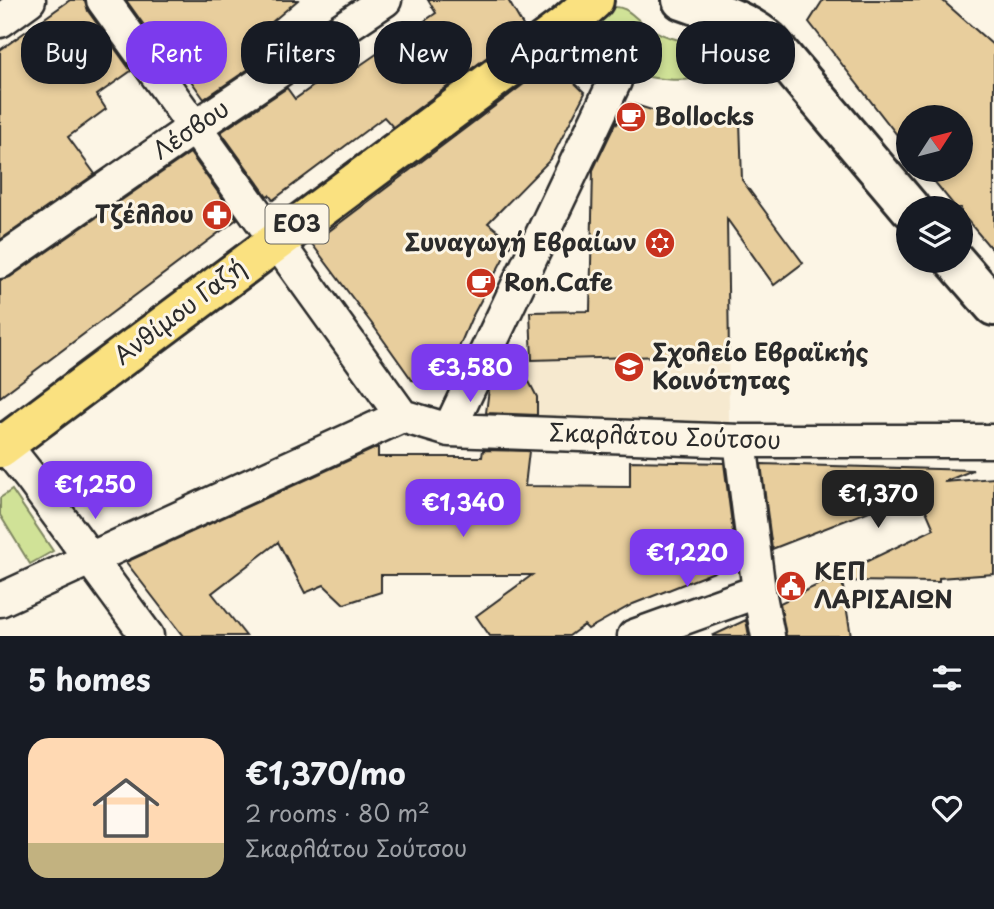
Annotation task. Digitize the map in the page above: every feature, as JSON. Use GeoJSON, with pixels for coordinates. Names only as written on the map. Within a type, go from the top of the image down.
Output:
{"type":"FeatureCollection","features":[{"type":"Feature","properties":{"kind":"main road","name":"Ανθίμου Γαζή"},"geometry":{"type":"LineString","coordinates":[[1,444],[566,25],[594,0]]}},
{"type":"Feature","properties":{"kind":"main road"},"geometry":{"type":"LineString","coordinates":[[682,0],[734,20],[769,41],[900,196]]}},
{"type":"Feature","properties":{"kind":"main road"},"geometry":{"type":"LineString","coordinates":[[965,273],[994,306]]}},
{"type":"Feature","properties":{"kind":"street"},"geometry":{"type":"LineString","coordinates":[[0,21],[29,0]]}},
{"type":"Feature","properties":{"kind":"street"},"geometry":{"type":"LineString","coordinates":[[0,600],[401,416],[103,0]]}},
{"type":"Feature","properties":{"kind":"street","name":"Λέσβου"},"geometry":{"type":"LineString","coordinates":[[0,262],[385,0]]}},
{"type":"Feature","properties":{"kind":"street"},"geometry":{"type":"LineString","coordinates":[[449,430],[613,84]]}},
{"type":"Feature","properties":{"kind":"street","name":"Σκαρλάτου Σούτσου"},"geometry":{"type":"LineString","coordinates":[[401,416],[449,430],[740,441],[994,441]]}},
{"type":"Feature","properties":{"kind":"street"},"geometry":{"type":"LineString","coordinates":[[740,441],[759,591],[768,636]]}},
{"type":"Feature","properties":{"kind":"street"},"geometry":{"type":"LineString","coordinates":[[1,444],[147,636]]}},
{"type":"Feature","properties":{"kind":"street"},"geometry":{"type":"LineString","coordinates":[[634,636],[759,591]]}},
{"type":"Feature","properties":{"kind":"shaded area","name":"Σχολείο Εβραϊκής Κοινότητας"},"geometry":{"type":"Polygon","coordinates":[[[728,309],[729,422],[537,422],[537,397],[525,374],[532,360],[530,312],[728,309]]]}},
{"type":"Feature","properties":{"kind":"green space"},"geometry":{"type":"Polygon","coordinates":[[[613,7],[624,9],[640,21],[595,21],[613,7]]]}},
{"type":"Feature","properties":{"kind":"green space"},"geometry":{"type":"Polygon","coordinates":[[[662,34],[676,39],[676,80],[662,79],[662,34]]]}},
{"type":"Feature","properties":{"kind":"green space"},"geometry":{"type":"Polygon","coordinates":[[[12,490],[53,551],[30,564],[0,515],[0,498],[12,490]]]}},
{"type":"Feature","properties":{"kind":"building"},"geometry":{"type":"Polygon","coordinates":[[[70,0],[85,0],[95,21],[41,21],[70,0]]]}},
{"type":"Feature","properties":{"kind":"building"},"geometry":{"type":"Polygon","coordinates":[[[126,0],[298,0],[273,21],[241,21],[241,74],[227,84],[227,21],[141,21],[126,0]]]}},
{"type":"Feature","properties":{"kind":"building"},"geometry":{"type":"Polygon","coordinates":[[[428,0],[508,0],[520,21],[486,21],[486,58],[472,68],[472,21],[424,21],[436,13],[428,0]]]}},
{"type":"Feature","properties":{"kind":"building"},"geometry":{"type":"Polygon","coordinates":[[[823,0],[942,0],[994,46],[994,252],[973,227],[973,196],[946,196],[935,182],[973,182],[973,105],[896,105],[896,134],[809,22],[823,0]]]}},
{"type":"Feature","properties":{"kind":"building"},"geometry":{"type":"Polygon","coordinates":[[[21,35],[21,84],[112,84],[112,44],[126,64],[126,75],[97,95],[106,109],[68,137],[95,174],[0,240],[0,50],[21,35]]]}},
{"type":"Feature","properties":{"kind":"building"},"geometry":{"type":"Polygon","coordinates":[[[374,56],[374,84],[451,84],[393,127],[384,117],[273,200],[267,196],[221,132],[287,88],[295,99],[316,84],[360,84],[360,65],[374,56]]]}},
{"type":"Feature","properties":{"kind":"building"},"geometry":{"type":"Polygon","coordinates":[[[193,84],[226,84],[204,99],[193,84]]]}},
{"type":"Feature","properties":{"kind":"building"},"geometry":{"type":"Polygon","coordinates":[[[524,84],[576,84],[585,93],[551,159],[488,223],[512,242],[471,319],[443,385],[412,380],[312,244],[524,84]]]}},
{"type":"Feature","properties":{"kind":"building"},"geometry":{"type":"Polygon","coordinates":[[[629,103],[681,119],[740,121],[742,180],[803,263],[774,285],[727,219],[729,354],[532,360],[530,312],[590,311],[593,170],[616,122],[617,124],[629,103]]]}},
{"type":"Feature","properties":{"kind":"building"},"geometry":{"type":"Polygon","coordinates":[[[190,153],[237,219],[0,397],[0,280],[10,277],[190,153]]]}},
{"type":"Feature","properties":{"kind":"building"},"geometry":{"type":"Polygon","coordinates":[[[498,371],[525,374],[537,397],[537,415],[486,413],[489,389],[498,371]]]}},
{"type":"Feature","properties":{"kind":"building"},"geometry":{"type":"Polygon","coordinates":[[[378,447],[378,457],[482,457],[483,450],[529,451],[525,486],[630,487],[630,461],[724,463],[737,563],[633,604],[588,629],[584,625],[569,636],[490,636],[476,616],[532,575],[381,575],[381,592],[344,604],[324,585],[305,593],[278,542],[212,593],[246,636],[183,636],[126,562],[378,447]]]}},
{"type":"Feature","properties":{"kind":"building"},"geometry":{"type":"Polygon","coordinates":[[[761,464],[973,470],[944,482],[994,478],[994,574],[939,578],[939,582],[842,581],[851,636],[786,636],[780,603],[934,529],[918,492],[772,549],[761,464]]]}},
{"type":"Feature","properties":{"kind":"building"},"geometry":{"type":"Polygon","coordinates":[[[746,620],[749,636],[712,636],[746,620]]]}},
{"type":"Feature","properties":{"kind":"place","name":"Bollocks"},"geometry":{"type":"Point","coordinates":[631,117]}},
{"type":"Feature","properties":{"kind":"place","name":"Τζέλλου"},"geometry":{"type":"Point","coordinates":[217,215]}},
{"type":"Feature","properties":{"kind":"place","name":"Συναγωγή Εβραίων"},"geometry":{"type":"Point","coordinates":[660,243]}},
{"type":"Feature","properties":{"kind":"place","name":"Ron.Cafe"},"geometry":{"type":"Point","coordinates":[481,283]}},
{"type":"Feature","properties":{"kind":"place","name":"Σχολείο Εβραϊκής Κοινότητας"},"geometry":{"type":"Point","coordinates":[629,367]}},
{"type":"Feature","properties":{"kind":"place","name":"ΚΕΠ ΛΑΡΙΣΑΙΩΝ"},"geometry":{"type":"Point","coordinates":[791,586]}}]}
